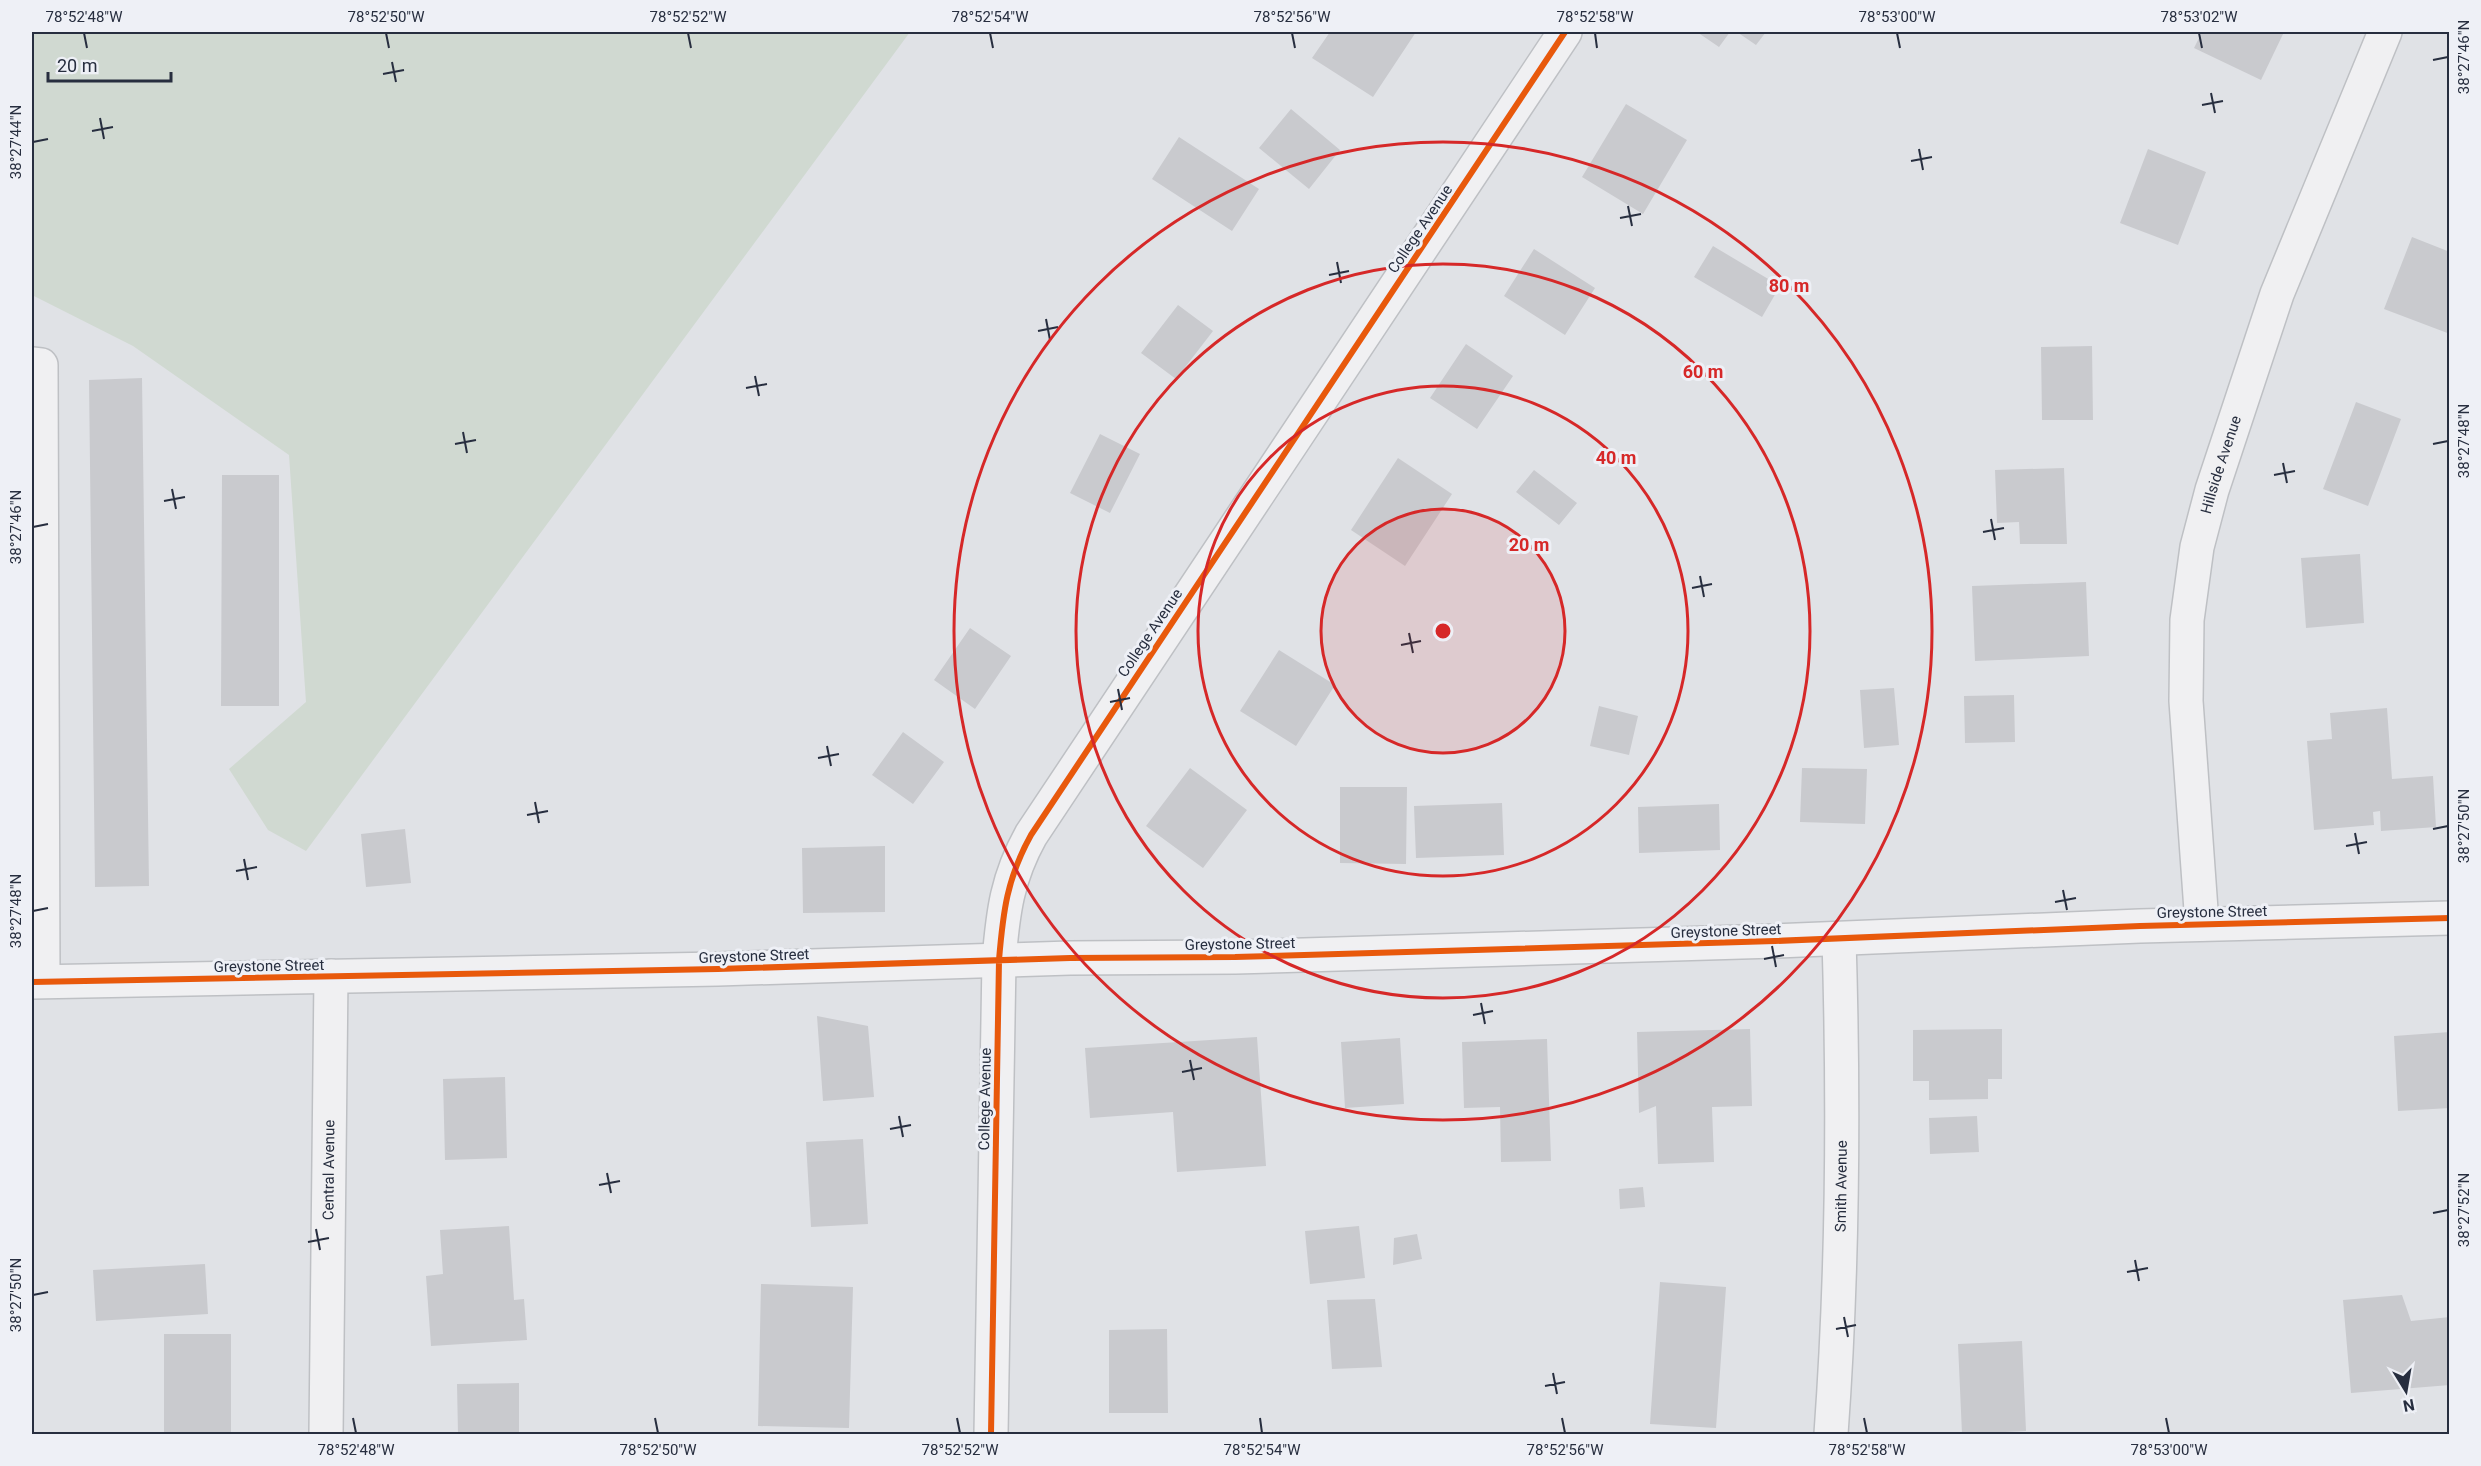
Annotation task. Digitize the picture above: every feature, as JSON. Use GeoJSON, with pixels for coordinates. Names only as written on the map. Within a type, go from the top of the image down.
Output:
{"type":"FeatureCollection","features":[{"type":"Feature","properties":{"kind":"street","name":"College Avenue"},"geometry":{"type":"LineString","coordinates":[[991,1434],[999,960],[1002,926],[1014,867],[1031,835],[1565,32]]}},
{"type":"Feature","properties":{"kind":"street","name":"Hillside Avenue"},"geometry":{"type":"LineString","coordinates":[[2202,924],[2186,691],[2187,620],[2197,547],[2212,490],[2277,294],[2385,32]]}},
{"type":"Feature","properties":{"kind":"street"},"geometry":{"type":"LineString","coordinates":[[32,364],[41,365],[37,981]]}},
{"type":"Feature","properties":{"kind":"street","name":"Greystone Street"},"geometry":{"type":"LineString","coordinates":[[37,981],[718,969],[999,960],[1246,956],[1839,939],[2202,924],[2450,918]]}},
{"type":"Feature","properties":{"kind":"street","name":"Smith Avenue"},"geometry":{"type":"LineString","coordinates":[[1831,1434],[1839,1323],[1843,1093],[1839,939]]}},
{"type":"Feature","properties":{"kind":"street","name":"Central Avenue"},"geometry":{"type":"LineString","coordinates":[[326,1434],[331,976]]}},
{"type":"Feature","properties":{"kind":"shaded area"},"geometry":{"type":"Polygon","coordinates":[[[32,32],[910,32],[306,851],[268,830],[229,769],[306,702],[289,455],[133,346],[32,295],[32,32]]]}},
{"type":"Feature","properties":{"kind":"building"},"geometry":{"type":"Polygon","coordinates":[[[1330,32],[1416,32],[1373,97],[1312,58],[1330,32]]]}},
{"type":"Feature","properties":{"kind":"building"},"geometry":{"type":"Polygon","coordinates":[[[1697,32],[1730,32],[1719,47],[1697,32]]]}},
{"type":"Feature","properties":{"kind":"building"},"geometry":{"type":"Polygon","coordinates":[[[1737,32],[1766,32],[1756,45],[1737,32]]]}},
{"type":"Feature","properties":{"kind":"building"},"geometry":{"type":"Polygon","coordinates":[[[2202,32],[2284,32],[2261,80],[2194,48],[2202,32]]]}},
{"type":"Feature","properties":{"kind":"building"},"geometry":{"type":"Polygon","coordinates":[[[1626,104],[1687,140],[1643,214],[1582,177],[1626,104]]]}},
{"type":"Feature","properties":{"kind":"building"},"geometry":{"type":"Polygon","coordinates":[[[1291,109],[1340,150],[1309,189],[1259,148],[1291,109]]]}},
{"type":"Feature","properties":{"kind":"building"},"geometry":{"type":"Polygon","coordinates":[[[1179,137],[1259,189],[1232,231],[1152,179],[1179,137]]]}},
{"type":"Feature","properties":{"kind":"building"},"geometry":{"type":"Polygon","coordinates":[[[2148,149],[2206,172],[2178,245],[2120,223],[2148,149]]]}},
{"type":"Feature","properties":{"kind":"building"},"geometry":{"type":"Polygon","coordinates":[[[2412,237],[2450,252],[2450,334],[2384,309],[2412,237]]]}},
{"type":"Feature","properties":{"kind":"building"},"geometry":{"type":"Polygon","coordinates":[[[1713,246],[1780,286],[1762,317],[1694,277],[1713,246]]]}},
{"type":"Feature","properties":{"kind":"building"},"geometry":{"type":"Polygon","coordinates":[[[1534,249],[1595,288],[1565,335],[1504,296],[1534,249]]]}},
{"type":"Feature","properties":{"kind":"building"},"geometry":{"type":"Polygon","coordinates":[[[1178,305],[1213,331],[1176,379],[1141,353],[1178,305]]]}},
{"type":"Feature","properties":{"kind":"building"},"geometry":{"type":"Polygon","coordinates":[[[1466,344],[1513,376],[1477,429],[1430,398],[1466,344]]]}},
{"type":"Feature","properties":{"kind":"building"},"geometry":{"type":"Polygon","coordinates":[[[2092,346],[2093,420],[2042,420],[2041,347],[2092,346]]]}},
{"type":"Feature","properties":{"kind":"building"},"geometry":{"type":"Polygon","coordinates":[[[142,378],[149,886],[95,887],[89,380],[142,378]]]}},
{"type":"Feature","properties":{"kind":"building"},"geometry":{"type":"Polygon","coordinates":[[[2356,402],[2401,419],[2368,506],[2323,489],[2356,402]]]}},
{"type":"Feature","properties":{"kind":"building"},"geometry":{"type":"Polygon","coordinates":[[[1100,434],[1140,454],[1110,513],[1070,493],[1100,434]]]}},
{"type":"Feature","properties":{"kind":"building"},"geometry":{"type":"Polygon","coordinates":[[[1398,458],[1452,494],[1405,566],[1351,530],[1398,458]]]}},
{"type":"Feature","properties":{"kind":"building"},"geometry":{"type":"Polygon","coordinates":[[[2064,468],[2067,544],[2020,544],[2019,522],[1997,523],[1995,470],[2064,468]]]}},
{"type":"Feature","properties":{"kind":"building"},"geometry":{"type":"Polygon","coordinates":[[[1534,470],[1577,503],[1559,525],[1516,492],[1534,470]]]}},
{"type":"Feature","properties":{"kind":"building"},"geometry":{"type":"Polygon","coordinates":[[[222,475],[279,475],[279,706],[221,706],[222,475]]]}},
{"type":"Feature","properties":{"kind":"building"},"geometry":{"type":"Polygon","coordinates":[[[2360,554],[2364,623],[2306,628],[2301,558],[2360,554]]]}},
{"type":"Feature","properties":{"kind":"building"},"geometry":{"type":"Polygon","coordinates":[[[2086,582],[2089,656],[1975,661],[1972,586],[2086,582]]]}},
{"type":"Feature","properties":{"kind":"building"},"geometry":{"type":"Polygon","coordinates":[[[970,628],[1011,656],[975,709],[934,680],[970,628]]]}},
{"type":"Feature","properties":{"kind":"building"},"geometry":{"type":"Polygon","coordinates":[[[1279,650],[1335,685],[1296,746],[1240,711],[1279,650]]]}},
{"type":"Feature","properties":{"kind":"building"},"geometry":{"type":"Polygon","coordinates":[[[1894,688],[1899,745],[1864,748],[1860,690],[1894,688]]]}},
{"type":"Feature","properties":{"kind":"building"},"geometry":{"type":"Polygon","coordinates":[[[2014,695],[2015,742],[1965,743],[1964,696],[2014,695]]]}},
{"type":"Feature","properties":{"kind":"building"},"geometry":{"type":"Polygon","coordinates":[[[1599,706],[1638,716],[1629,755],[1590,746],[1599,706]]]}},
{"type":"Feature","properties":{"kind":"building"},"geometry":{"type":"Polygon","coordinates":[[[2387,708],[2392,779],[2433,776],[2436,827],[2381,831],[2380,811],[2373,812],[2374,825],[2314,830],[2307,741],[2332,739],[2330,713],[2387,708]]]}},
{"type":"Feature","properties":{"kind":"building"},"geometry":{"type":"Polygon","coordinates":[[[903,732],[944,762],[913,804],[872,775],[903,732]]]}},
{"type":"Feature","properties":{"kind":"building"},"geometry":{"type":"Polygon","coordinates":[[[1190,768],[1247,810],[1203,868],[1146,826],[1190,768]]]}},
{"type":"Feature","properties":{"kind":"building"},"geometry":{"type":"Polygon","coordinates":[[[1802,768],[1867,769],[1865,824],[1800,822],[1802,768]]]}},
{"type":"Feature","properties":{"kind":"building"},"geometry":{"type":"Polygon","coordinates":[[[1340,787],[1407,787],[1406,864],[1340,863],[1340,787]]]}},
{"type":"Feature","properties":{"kind":"building"},"geometry":{"type":"Polygon","coordinates":[[[1502,803],[1504,855],[1416,858],[1414,806],[1502,803]]]}},
{"type":"Feature","properties":{"kind":"building"},"geometry":{"type":"Polygon","coordinates":[[[1719,804],[1720,850],[1639,853],[1638,807],[1719,804]]]}},
{"type":"Feature","properties":{"kind":"building"},"geometry":{"type":"Polygon","coordinates":[[[405,829],[411,883],[366,887],[361,834],[405,829]]]}},
{"type":"Feature","properties":{"kind":"building"},"geometry":{"type":"Polygon","coordinates":[[[885,846],[885,912],[803,913],[802,848],[885,846]]]}},
{"type":"Feature","properties":{"kind":"building"},"geometry":{"type":"Polygon","coordinates":[[[817,1016],[868,1026],[874,1097],[823,1101],[817,1016]]]}},
{"type":"Feature","properties":{"kind":"building"},"geometry":{"type":"Polygon","coordinates":[[[1750,1029],[1752,1106],[1712,1107],[1714,1162],[1658,1164],[1656,1106],[1639,1113],[1637,1032],[1750,1029]]]}},
{"type":"Feature","properties":{"kind":"building"},"geometry":{"type":"Polygon","coordinates":[[[2002,1029],[2002,1079],[1988,1079],[1988,1099],[1929,1100],[1929,1081],[1913,1081],[1913,1030],[2002,1029]]]}},
{"type":"Feature","properties":{"kind":"building"},"geometry":{"type":"Polygon","coordinates":[[[2450,1032],[2450,1108],[2398,1111],[2394,1036],[2450,1032]]]}},
{"type":"Feature","properties":{"kind":"building"},"geometry":{"type":"Polygon","coordinates":[[[1257,1037],[1266,1166],[1177,1172],[1173,1112],[1090,1118],[1085,1048],[1257,1037]]]}},
{"type":"Feature","properties":{"kind":"building"},"geometry":{"type":"Polygon","coordinates":[[[1400,1038],[1404,1104],[1345,1108],[1341,1042],[1400,1038]]]}},
{"type":"Feature","properties":{"kind":"building"},"geometry":{"type":"Polygon","coordinates":[[[1547,1039],[1551,1161],[1501,1162],[1500,1107],[1464,1108],[1462,1042],[1547,1039]]]}},
{"type":"Feature","properties":{"kind":"building"},"geometry":{"type":"Polygon","coordinates":[[[505,1077],[507,1158],[445,1160],[443,1079],[505,1077]]]}},
{"type":"Feature","properties":{"kind":"building"},"geometry":{"type":"Polygon","coordinates":[[[1977,1116],[1979,1152],[1930,1154],[1929,1118],[1977,1116]]]}},
{"type":"Feature","properties":{"kind":"building"},"geometry":{"type":"Polygon","coordinates":[[[863,1139],[868,1224],[811,1227],[806,1142],[863,1139]]]}},
{"type":"Feature","properties":{"kind":"building"},"geometry":{"type":"Polygon","coordinates":[[[1643,1187],[1645,1207],[1620,1209],[1619,1189],[1643,1187]]]}},
{"type":"Feature","properties":{"kind":"building"},"geometry":{"type":"Polygon","coordinates":[[[509,1226],[514,1300],[524,1299],[527,1340],[431,1346],[426,1276],[443,1274],[440,1230],[509,1226]]]}},
{"type":"Feature","properties":{"kind":"building"},"geometry":{"type":"Polygon","coordinates":[[[1359,1226],[1365,1278],[1310,1284],[1305,1231],[1359,1226]]]}},
{"type":"Feature","properties":{"kind":"building"},"geometry":{"type":"Polygon","coordinates":[[[1417,1234],[1422,1259],[1393,1265],[1394,1238],[1417,1234]]]}},
{"type":"Feature","properties":{"kind":"building"},"geometry":{"type":"Polygon","coordinates":[[[205,1264],[208,1314],[96,1321],[93,1270],[205,1264]]]}},
{"type":"Feature","properties":{"kind":"building"},"geometry":{"type":"Polygon","coordinates":[[[1660,1282],[1726,1287],[1716,1428],[1650,1424],[1660,1282]]]}},
{"type":"Feature","properties":{"kind":"building"},"geometry":{"type":"Polygon","coordinates":[[[761,1284],[853,1287],[849,1428],[758,1426],[761,1284]]]}},
{"type":"Feature","properties":{"kind":"building"},"geometry":{"type":"Polygon","coordinates":[[[2402,1295],[2411,1321],[2450,1317],[2450,1385],[2351,1393],[2343,1300],[2402,1295]]]}},
{"type":"Feature","properties":{"kind":"building"},"geometry":{"type":"Polygon","coordinates":[[[1375,1299],[1382,1367],[1332,1369],[1327,1300],[1375,1299]]]}},
{"type":"Feature","properties":{"kind":"building"},"geometry":{"type":"Polygon","coordinates":[[[1167,1329],[1168,1413],[1109,1413],[1109,1330],[1167,1329]]]}},
{"type":"Feature","properties":{"kind":"building"},"geometry":{"type":"Polygon","coordinates":[[[164,1334],[231,1334],[231,1434],[164,1434],[164,1334]]]}},
{"type":"Feature","properties":{"kind":"building"},"geometry":{"type":"Polygon","coordinates":[[[2022,1341],[2026,1431],[1962,1434],[1958,1344],[2022,1341]]]}},
{"type":"Feature","properties":{"kind":"building"},"geometry":{"type":"Polygon","coordinates":[[[519,1383],[519,1434],[458,1434],[457,1384],[519,1383]]]}},
{"type":"Feature","properties":{"kind":"cycle path"},"geometry":{"type":"LineString","coordinates":[[991,1434],[999,960],[1002,926],[1016,866],[1031,835],[1565,32]]}},
{"type":"Feature","properties":{"kind":"cycle path"},"geometry":{"type":"LineString","coordinates":[[32,982],[718,969],[1070,958],[1235,957],[1775,941],[2140,926],[2450,918]]}}]}
